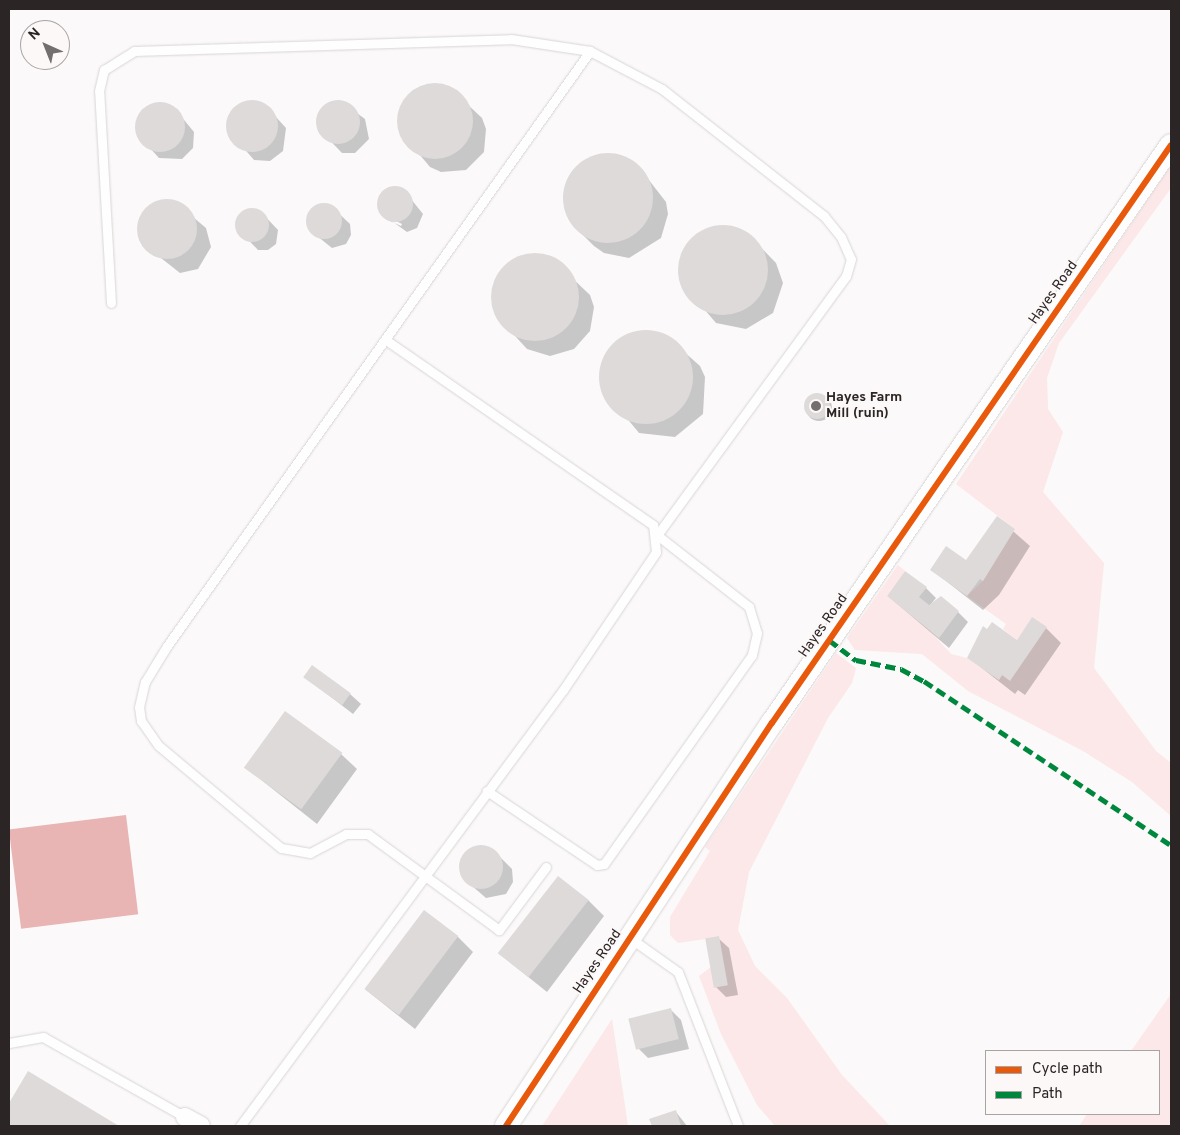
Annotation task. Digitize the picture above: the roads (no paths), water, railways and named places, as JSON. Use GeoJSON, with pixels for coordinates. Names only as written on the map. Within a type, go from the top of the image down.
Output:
{"type":"FeatureCollection","features":[{"type":"Feature","properties":{"kind":"street","name":"Hayes Road"},"geometry":{"type":"LineString","coordinates":[[506,1126],[772,723],[1171,145]]}},
{"type":"Feature","properties":{"kind":"street"},"geometry":{"type":"LineString","coordinates":[[185,1117],[201,1126]]}},
{"type":"Feature","properties":{"kind":"lane"},"geometry":{"type":"LineString","coordinates":[[111,303],[99,91],[104,70],[134,51],[511,39],[590,51],[662,89],[824,216],[851,259],[846,276],[657,535]]}},
{"type":"Feature","properties":{"kind":"lane"},"geometry":{"type":"LineString","coordinates":[[546,867],[500,930],[378,840],[359,832],[310,852],[281,848],[158,745],[141,721],[140,707],[145,682],[167,646],[590,51]]}},
{"type":"Feature","properties":{"kind":"lane"},"geometry":{"type":"LineString","coordinates":[[240,1126],[647,569],[656,552],[657,535],[653,525],[639,514],[386,340]]}},
{"type":"Feature","properties":{"kind":"lane"},"geometry":{"type":"LineString","coordinates":[[486,791],[596,865],[604,864],[716,711],[752,655],[757,634],[749,607],[657,535]]}},
{"type":"Feature","properties":{"kind":"lane"},"geometry":{"type":"LineString","coordinates":[[629,938],[678,972],[738,1126]]}},
{"type":"Feature","properties":{"kind":"lane"},"geometry":{"type":"LineString","coordinates":[[9,1043],[43,1036],[185,1117]]}},
{"type":"Feature","properties":{"kind":"place","name":"Hayes Farm Mill (ruin)"},"geometry":{"type":"Point","coordinates":[816,406]}}]}
